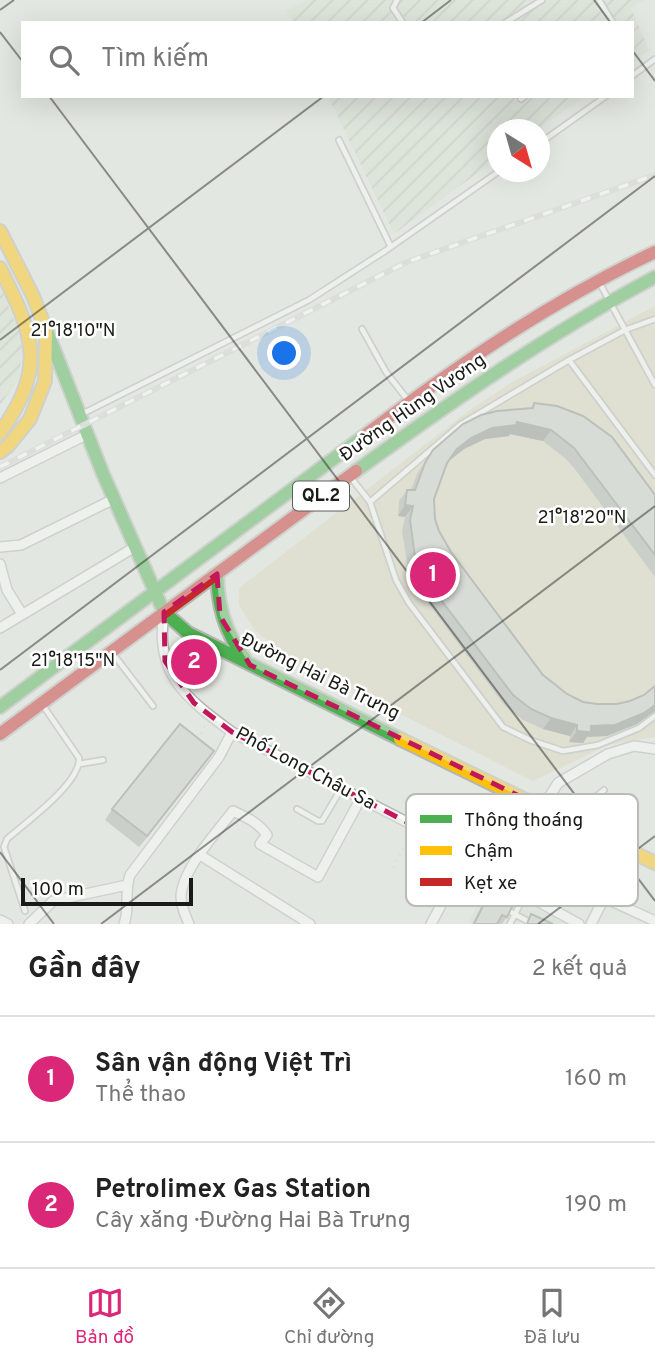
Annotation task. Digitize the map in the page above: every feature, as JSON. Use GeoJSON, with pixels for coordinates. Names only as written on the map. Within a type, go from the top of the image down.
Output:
{"type":"FeatureCollection","features":[{"type":"Feature","properties":{"kind":"main road","name":"Đường Hai Bà Trưng"},"geometry":{"type":"LineString","coordinates":[[0,231],[33,296],[78,416],[164,612],[188,633],[515,794]]}},
{"type":"Feature","properties":{"kind":"main road","name":"Đường Hùng Vương"},"geometry":{"type":"LineString","coordinates":[[0,707],[439,380],[598,279],[655,252]]}},
{"type":"Feature","properties":{"kind":"main road"},"geometry":{"type":"LineString","coordinates":[[0,268],[19,304],[30,336],[30,380],[17,412],[0,433]]}},
{"type":"Feature","properties":{"kind":"main road","name":"Đường Hùng Vương"},"geometry":{"type":"LineString","coordinates":[[0,734],[453,400],[610,301],[655,277]]}},
{"type":"Feature","properties":{"kind":"main road"},"geometry":{"type":"LineString","coordinates":[[0,452],[30,419],[45,381],[46,330]]}},
{"type":"Feature","properties":{"kind":"main road","name":"Đường Hai Bà Trưng"},"geometry":{"type":"LineString","coordinates":[[30,336],[78,416]]}},
{"type":"Feature","properties":{"kind":"main road"},"geometry":{"type":"LineString","coordinates":[[217,574],[218,604],[224,627],[233,645],[250,665]]}},
{"type":"Feature","properties":{"kind":"main road","name":"Đường Hai Bà Trưng"},"geometry":{"type":"LineString","coordinates":[[638,855],[655,863]]}},
{"type":"Feature","properties":{"kind":"street"},"geometry":{"type":"LineString","coordinates":[[0,478],[86,435]]}},
{"type":"Feature","properties":{"kind":"street"},"geometry":{"type":"LineString","coordinates":[[0,547],[21,545],[114,499]]}},
{"type":"Feature","properties":{"kind":"street"},"geometry":{"type":"LineString","coordinates":[[0,628],[135,547]]}},
{"type":"Feature","properties":{"kind":"street"},"geometry":{"type":"LineString","coordinates":[[0,564],[7,590],[22,614]]}},
{"type":"Feature","properties":{"kind":"street","name":"Phố Long Châu Sa"},"geometry":{"type":"LineString","coordinates":[[164,612],[162,643],[169,671],[187,696],[211,717],[232,732],[406,822]]}},
{"type":"Feature","properties":{"kind":"street"},"geometry":{"type":"LineString","coordinates":[[123,924],[128,916],[127,885],[138,863],[219,757],[232,732]]}},
{"type":"Feature","properties":{"kind":"street"},"geometry":{"type":"LineString","coordinates":[[551,794],[558,783],[608,754],[634,746],[655,749]]}},
{"type":"Feature","properties":{"kind":"street"},"geometry":{"type":"LineString","coordinates":[[188,924],[181,895],[189,872],[233,811],[262,828],[267,835],[260,844],[318,877],[361,798]]}},
{"type":"Feature","properties":{"kind":"street"},"geometry":{"type":"LineString","coordinates":[[200,855],[297,920],[310,924]]}},
{"type":"Feature","properties":{"kind":"street"},"geometry":{"type":"LineString","coordinates":[[29,924],[53,901],[127,885]]}},
{"type":"Feature","properties":{"kind":"street"},"geometry":{"type":"LineString","coordinates":[[431,924],[441,906]]}},
{"type":"Feature","properties":{"kind":"street","name":"Phố Long Châu Sa"},"geometry":{"type":"LineString","coordinates":[[545,906],[579,924]]}},
{"type":"Feature","properties":{"kind":"street"},"geometry":{"type":"LineString","coordinates":[[591,924],[600,906]]}},
{"type":"Feature","properties":{"kind":"street"},"geometry":{"type":"LineString","coordinates":[[622,906],[655,921]]}},
{"type":"Feature","properties":{"kind":"street"},"geometry":{"type":"LineString","coordinates":[[0,920],[8,924]]}},
{"type":"Feature","properties":{"kind":"lane"},"geometry":{"type":"LineString","coordinates":[[508,21],[542,0]]}},
{"type":"Feature","properties":{"kind":"lane"},"geometry":{"type":"LineString","coordinates":[[598,0],[611,21]]}},
{"type":"Feature","properties":{"kind":"lane"},"geometry":{"type":"LineString","coordinates":[[395,1],[393,8],[401,21]]}},
{"type":"Feature","properties":{"kind":"lane"},"geometry":{"type":"LineString","coordinates":[[634,75],[655,59]]}},
{"type":"Feature","properties":{"kind":"lane"},"geometry":{"type":"LineString","coordinates":[[550,136],[603,98]]}},
{"type":"Feature","properties":{"kind":"lane"},"geometry":{"type":"LineString","coordinates":[[339,140],[391,247]]}},
{"type":"Feature","properties":{"kind":"lane"},"geometry":{"type":"LineString","coordinates":[[78,416],[309,300],[487,180]]}},
{"type":"Feature","properties":{"kind":"lane"},"geometry":{"type":"LineString","coordinates":[[598,279],[655,385]]}},
{"type":"Feature","properties":{"kind":"lane"},"geometry":{"type":"LineString","coordinates":[[370,502],[411,464],[460,425],[569,360],[625,330],[655,319]]}},
{"type":"Feature","properties":{"kind":"lane"},"geometry":{"type":"LineString","coordinates":[[362,330],[386,372],[410,402]]}},
{"type":"Feature","properties":{"kind":"lane"},"geometry":{"type":"LineString","coordinates":[[569,360],[655,475]]}},
{"type":"Feature","properties":{"kind":"lane"},"geometry":{"type":"LineString","coordinates":[[350,476],[370,502],[396,580],[409,603],[503,727],[563,751],[598,745],[639,728],[655,716]]}},
{"type":"Feature","properties":{"kind":"lane"},"geometry":{"type":"LineString","coordinates":[[111,652],[153,706]]}},
{"type":"Feature","properties":{"kind":"lane"},"geometry":{"type":"LineString","coordinates":[[25,911],[4,847],[7,839],[61,791],[79,764],[79,758],[42,703]]}},
{"type":"Feature","properties":{"kind":"lane"},"geometry":{"type":"LineString","coordinates":[[79,764],[103,760]]}},
{"type":"Feature","properties":{"kind":"lane"},"geometry":{"type":"LineString","coordinates":[[297,809],[322,821],[341,788]]}},
{"type":"Feature","properties":{"kind":"lane"},"geometry":{"type":"LineString","coordinates":[[599,794],[604,790]]}},
{"type":"Feature","properties":{"kind":"lane"},"geometry":{"type":"LineString","coordinates":[[499,906],[533,924]]}},
{"type":"Feature","properties":{"kind":"lane"},"geometry":{"type":"LineString","coordinates":[[510,924],[519,906]]}},
{"type":"Feature","properties":{"kind":"path"},"geometry":{"type":"LineString","coordinates":[[197,740],[211,717]]}},
{"type":"Feature","properties":{"kind":"path"},"geometry":{"type":"LineString","coordinates":[[393,868],[406,842]]}},
{"type":"Feature","properties":{"kind":"highlighted area"},"geometry":{"type":"Polygon","coordinates":[[[217,574],[220,616],[250,665],[517,795],[477,868],[432,835],[232,732],[194,703],[165,661],[164,612],[217,574]]]}},
{"type":"Feature","properties":{"kind":"shaded area"},"geometry":{"type":"Polygon","coordinates":[[[307,0],[644,0],[631,8],[649,50],[634,61],[634,21],[292,21],[287,11],[307,0]]]}},
{"type":"Feature","properties":{"kind":"shaded area"},"geometry":{"type":"Polygon","coordinates":[[[329,98],[582,98],[550,121],[550,119],[487,119],[487,166],[394,234],[329,98]]]}},
{"type":"Feature","properties":{"kind":"shaded area"},"geometry":{"type":"Polygon","coordinates":[[[0,285],[23,342],[19,379],[0,405],[0,285]]]}},
{"type":"Feature","properties":{"kind":"shaded area"},"geometry":{"type":"Polygon","coordinates":[[[655,306],[655,737],[608,745],[533,781],[295,661],[255,631],[239,605],[239,588],[470,410],[511,383],[655,306]]]}},
{"type":"Feature","properties":{"kind":"shaded area"},"geometry":{"type":"Polygon","coordinates":[[[477,906],[532,906],[566,924],[468,924],[477,906]]]}},
{"type":"Feature","properties":{"kind":"building"},"geometry":{"type":"Polygon","coordinates":[[[534,403],[557,406],[583,416],[612,437],[655,495],[655,555],[574,448],[551,430],[517,422],[516,425],[492,428],[471,438],[457,449],[447,463],[434,499],[435,519],[451,552],[543,675],[567,694],[583,702],[617,704],[644,695],[655,686],[655,705],[644,713],[615,725],[591,726],[591,732],[577,731],[577,725],[531,709],[513,695],[423,576],[415,557],[410,520],[413,506],[405,505],[407,490],[415,490],[433,450],[463,424],[497,411],[533,408],[534,403]]]}},
{"type":"Feature","properties":{"kind":"building"},"geometry":{"type":"Polygon","coordinates":[[[180,724],[214,751],[147,836],[112,809],[180,724]]]}},
{"type":"Feature","properties":{"kind":"building"},"geometry":{"type":"Polygon","coordinates":[[[483,906],[512,906],[507,917],[502,915],[497,924],[474,924],[483,906]]]}},
{"type":"Feature","properties":{"kind":"building"},"geometry":{"type":"Polygon","coordinates":[[[531,914],[553,924],[527,924],[531,914]]]}},
{"type":"Feature","properties":{"kind":"railway"},"geometry":{"type":"LineString","coordinates":[[0,467],[407,262],[655,175]]}},
{"type":"Feature","properties":{"kind":"traffic: fast"},"geometry":{"type":"LineString","coordinates":[[356,471],[502,369],[577,321],[655,277]]}},
{"type":"Feature","properties":{"kind":"traffic: fast"},"geometry":{"type":"LineString","coordinates":[[48,334],[103,474],[164,612],[188,633],[400,739]]}},
{"type":"Feature","properties":{"kind":"traffic: fast"},"geometry":{"type":"LineString","coordinates":[[0,707],[368,433]]}},
{"type":"Feature","properties":{"kind":"traffic: fast"},"geometry":{"type":"LineString","coordinates":[[217,574],[224,619],[232,639],[245,659]]}},
{"type":"Feature","properties":{"kind":"traffic: slow"},"geometry":{"type":"LineString","coordinates":[[0,231],[33,296],[46,330],[45,381],[30,419],[0,452]]}},
{"type":"Feature","properties":{"kind":"traffic: slow"},"geometry":{"type":"LineString","coordinates":[[0,268],[21,313],[30,351],[30,370],[25,389],[0,433]]}},
{"type":"Feature","properties":{"kind":"traffic: slow"},"geometry":{"type":"LineString","coordinates":[[400,739],[513,794]]}},
{"type":"Feature","properties":{"kind":"traffic: slow"},"geometry":{"type":"LineString","coordinates":[[638,855],[655,863]]}},
{"type":"Feature","properties":{"kind":"traffic: jam"},"geometry":{"type":"LineString","coordinates":[[368,433],[436,383],[543,312],[655,252]]}},
{"type":"Feature","properties":{"kind":"traffic: jam"},"geometry":{"type":"LineString","coordinates":[[0,734],[356,471]]}},
{"type":"Feature","properties":{"kind":"place","name":"Sân vận động Việt Trì"},"geometry":{"type":"Point","coordinates":[433,575]}},
{"type":"Feature","properties":{"kind":"place","name":"Petrolimex Gas Station"},"geometry":{"type":"Point","coordinates":[194,662]}}]}
